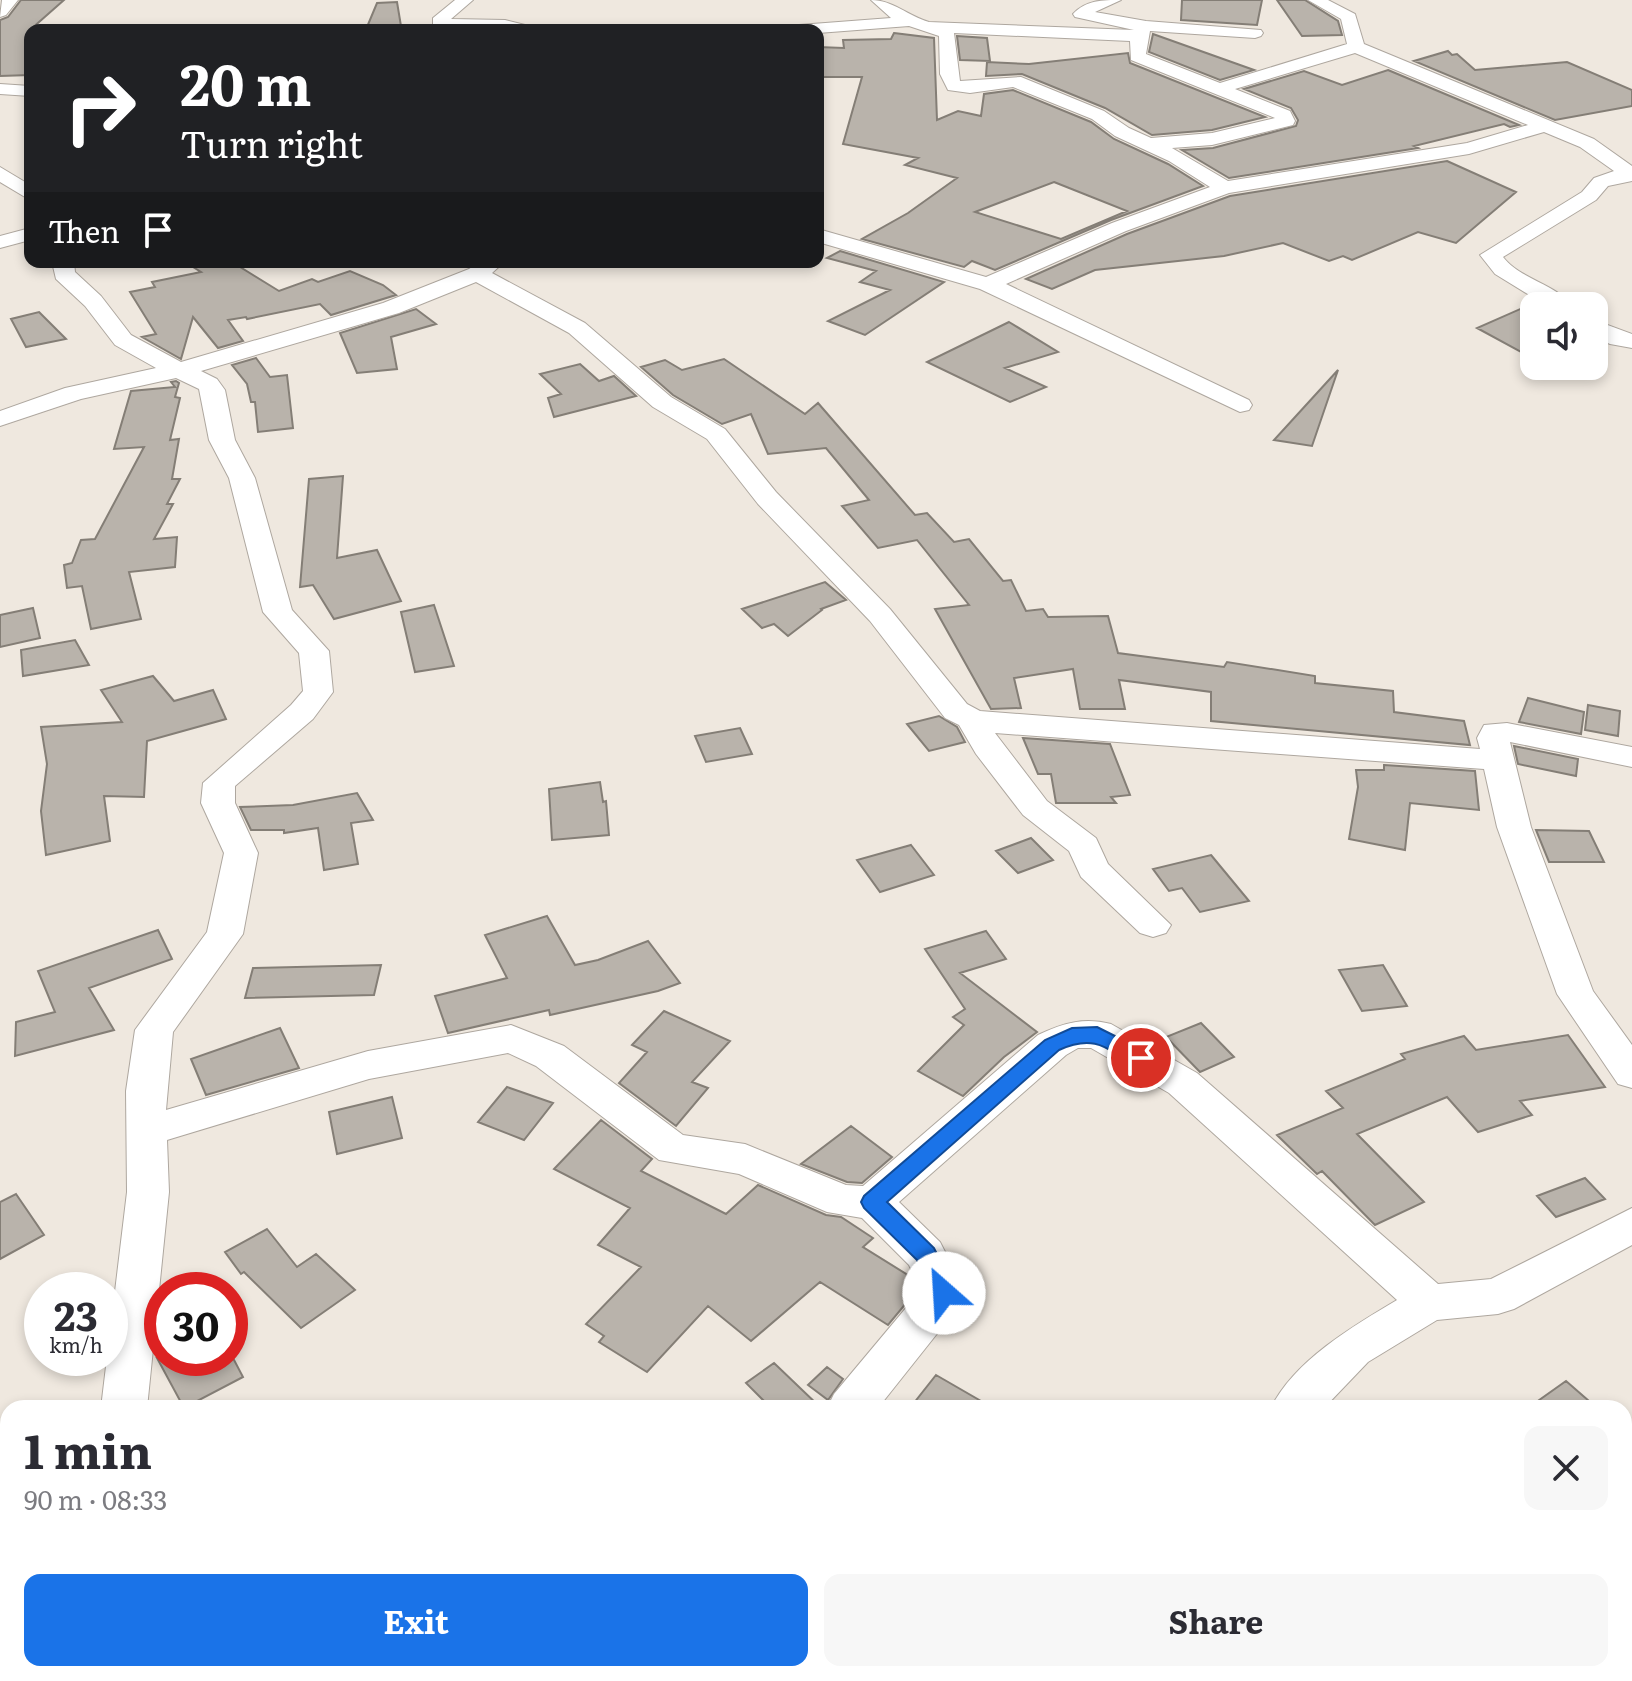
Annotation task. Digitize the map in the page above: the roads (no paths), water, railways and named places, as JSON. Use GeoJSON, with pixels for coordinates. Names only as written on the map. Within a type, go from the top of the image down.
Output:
{"type":"FeatureCollection","features":[{"type":"Feature","properties":{"kind":"street"},"geometry":{"type":"LineString","coordinates":[[0,12],[10,0]]}},
{"type":"Feature","properties":{"kind":"street"},"geometry":{"type":"LineString","coordinates":[[465,0],[439,21],[449,24],[502,24]]}},
{"type":"Feature","properties":{"kind":"street"},"geometry":{"type":"LineString","coordinates":[[879,0],[895,17],[946,33],[951,45],[948,68],[954,86],[970,88],[1015,81],[1098,115],[1122,132],[1176,157],[1225,188]]}},
{"type":"Feature","properties":{"kind":"street"},"geometry":{"type":"LineString","coordinates":[[1113,0],[1081,14],[1142,30]]}},
{"type":"Feature","properties":{"kind":"street"},"geometry":{"type":"LineString","coordinates":[[1316,0],[1349,17],[1356,47]]}},
{"type":"Feature","properties":{"kind":"street"},"geometry":{"type":"LineString","coordinates":[[824,28],[906,22]]}},
{"type":"Feature","properties":{"kind":"street"},"geometry":{"type":"LineString","coordinates":[[930,27],[1255,33]]}},
{"type":"Feature","properties":{"kind":"street"},"geometry":{"type":"LineString","coordinates":[[1142,30],[1137,56],[1284,115],[1286,121],[1212,139],[1148,144]]}},
{"type":"Feature","properties":{"kind":"street"},"geometry":{"type":"LineString","coordinates":[[1221,88],[1356,47],[1587,143],[1630,174]]}},
{"type":"Feature","properties":{"kind":"street"},"geometry":{"type":"LineString","coordinates":[[0,89],[24,91]]}},
{"type":"Feature","properties":{"kind":"street"},"geometry":{"type":"LineString","coordinates":[[988,284],[1119,227],[1225,188],[1455,151],[1544,126]]}},
{"type":"Feature","properties":{"kind":"street"},"geometry":{"type":"LineString","coordinates":[[0,173],[24,190]]}},
{"type":"Feature","properties":{"kind":"street"},"geometry":{"type":"LineString","coordinates":[[1544,292],[1509,275],[1493,262],[1491,255],[1589,196],[1601,182],[1630,174]]}},
{"type":"Feature","properties":{"kind":"street"},"geometry":{"type":"LineString","coordinates":[[0,242],[24,236]]}},
{"type":"Feature","properties":{"kind":"street"},"geometry":{"type":"LineString","coordinates":[[824,237],[988,284],[1240,405]]}},
{"type":"Feature","properties":{"kind":"street"},"geometry":{"type":"LineString","coordinates":[[64,268],[64,274],[93,301],[123,340],[213,390],[222,440],[242,478],[278,612],[314,651],[318,692],[302,712],[219,783],[218,803],[241,853],[225,934],[154,1030],[146,1091],[148,1192],[125,1400]]}},
{"type":"Feature","properties":{"kind":"street"},"geometry":{"type":"LineString","coordinates":[[0,419],[74,393],[180,370],[391,308],[485,268],[577,328],[662,402],[716,434],[767,498],[880,615],[956,711],[971,719],[997,724],[1497,760]]}},
{"type":"Feature","properties":{"kind":"street"},"geometry":{"type":"LineString","coordinates":[[1608,334],[1632,341]]}},
{"type":"Feature","properties":{"kind":"street"},"geometry":{"type":"LineString","coordinates":[[971,719],[987,747],[1035,808],[1084,846],[1093,869],[1153,925]]}},
{"type":"Feature","properties":{"kind":"street"},"geometry":{"type":"LineString","coordinates":[[1632,757],[1495,732],[1497,760],[1514,827],[1576,994],[1632,1074]]}},
{"type":"Feature","properties":{"kind":"street"},"geometry":{"type":"LineString","coordinates":[[872,1202],[1052,1045],[1072,1035],[1097,1034],[1183,1083],[1429,1303]]}},
{"type":"Feature","properties":{"kind":"street"},"geometry":{"type":"LineString","coordinates":[[147,1131],[368,1065],[511,1039],[550,1056],[673,1149],[745,1159],[842,1201],[872,1202],[925,1254],[944,1293],[857,1400]]}},
{"type":"Feature","properties":{"kind":"street"},"geometry":{"type":"LineString","coordinates":[[1302,1400],[1352,1349],[1429,1303],[1498,1296],[1632,1225]]}}]}
